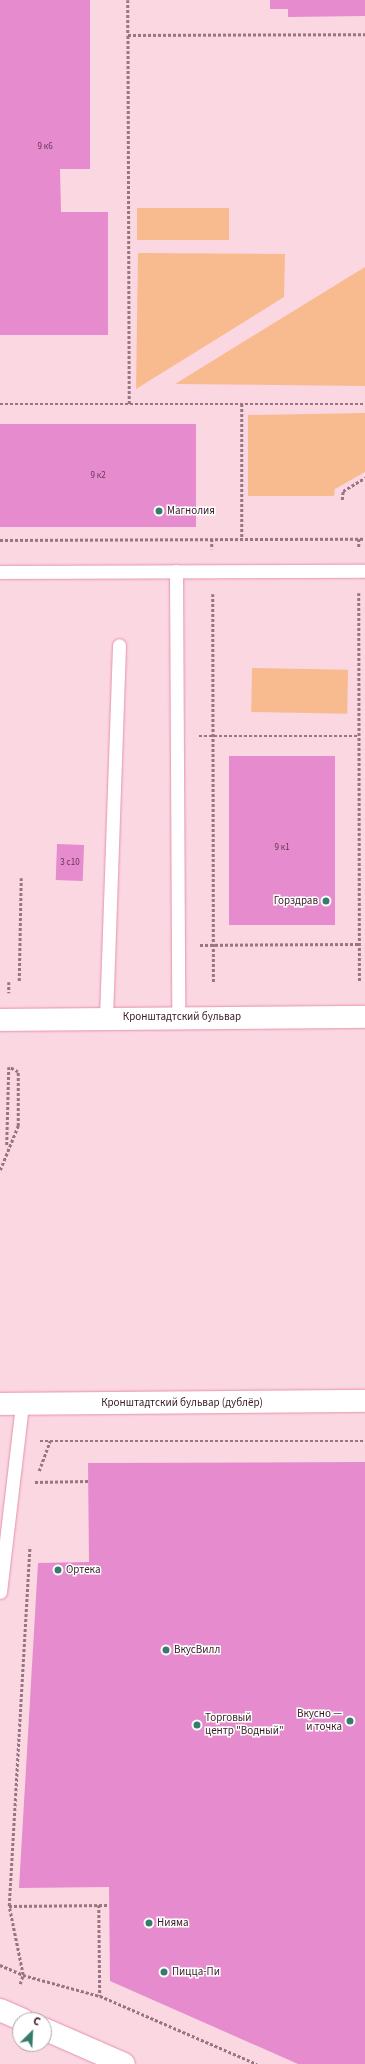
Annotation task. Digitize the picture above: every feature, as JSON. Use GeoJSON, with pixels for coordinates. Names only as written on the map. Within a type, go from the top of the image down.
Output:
{"type":"FeatureCollection","features":[{"type":"Feature","properties":{"kind":"main road","name":"Кронштадтский бульвар"},"geometry":{"type":"LineString","coordinates":[[0,1020],[178,1017],[365,1017]]}},
{"type":"Feature","properties":{"kind":"main road","name":"Кронштадтский бульвар (дублёр)"},"geometry":{"type":"LineString","coordinates":[[0,1404],[365,1401]]}},
{"type":"Feature","properties":{"kind":"main road"},"geometry":{"type":"LineString","coordinates":[[0,2010],[12,2015]]}},
{"type":"Feature","properties":{"kind":"main road"},"geometry":{"type":"LineString","coordinates":[[52,2032],[124,2064]]}},
{"type":"Feature","properties":{"kind":"lane"},"geometry":{"type":"LineString","coordinates":[[176,571],[178,1017]]}},
{"type":"Feature","properties":{"kind":"lane"},"geometry":{"type":"LineString","coordinates":[[0,572],[362,571]]}},
{"type":"Feature","properties":{"kind":"lane"},"geometry":{"type":"LineString","coordinates":[[106,1018],[119,645]]}},
{"type":"Feature","properties":{"kind":"lane"},"geometry":{"type":"LineString","coordinates":[[0,1592],[22,1404]]}},
{"type":"Feature","properties":{"kind":"path"},"geometry":{"type":"LineString","coordinates":[[128,0],[130,404]]}},
{"type":"Feature","properties":{"kind":"path"},"geometry":{"type":"LineString","coordinates":[[128,35],[365,34]]}},
{"type":"Feature","properties":{"kind":"path"},"geometry":{"type":"LineString","coordinates":[[0,404],[365,404]]}},
{"type":"Feature","properties":{"kind":"path"},"geometry":{"type":"LineString","coordinates":[[242,404],[242,539]]}},
{"type":"Feature","properties":{"kind":"path"},"geometry":{"type":"LineString","coordinates":[[342,500],[343,491],[365,478]]}},
{"type":"Feature","properties":{"kind":"path"},"geometry":{"type":"LineString","coordinates":[[212,539],[214,982]]}},
{"type":"Feature","properties":{"kind":"path"},"geometry":{"type":"LineString","coordinates":[[359,539],[362,571],[360,982]]}},
{"type":"Feature","properties":{"kind":"path"},"geometry":{"type":"LineString","coordinates":[[0,540],[365,539]]}},
{"type":"Feature","properties":{"kind":"path"},"geometry":{"type":"LineString","coordinates":[[177,737],[360,736]]}},
{"type":"Feature","properties":{"kind":"path"},"geometry":{"type":"LineString","coordinates":[[19,981],[21,878]]}},
{"type":"Feature","properties":{"kind":"path"},"geometry":{"type":"LineString","coordinates":[[178,944],[360,944]]}},
{"type":"Feature","properties":{"kind":"path"},"geometry":{"type":"LineString","coordinates":[[9,982],[9,996]]}},
{"type":"Feature","properties":{"kind":"path"},"geometry":{"type":"LineString","coordinates":[[0,1170],[7,1146],[18,1126],[18,1072],[9,1067],[7,1146]]}},
{"type":"Feature","properties":{"kind":"path"},"geometry":{"type":"LineString","coordinates":[[34,1490],[34,1482],[50,1441],[365,1441]]}},
{"type":"Feature","properties":{"kind":"path"},"geometry":{"type":"LineString","coordinates":[[34,1482],[88,1481]]}},
{"type":"Feature","properties":{"kind":"path"},"geometry":{"type":"LineString","coordinates":[[20,1984],[23,1975],[9,1906],[30,1544]]}},
{"type":"Feature","properties":{"kind":"path"},"geometry":{"type":"LineString","coordinates":[[99,1905],[100,1996]]}},
{"type":"Feature","properties":{"kind":"path"},"geometry":{"type":"LineString","coordinates":[[9,1906],[109,1905]]}},
{"type":"Feature","properties":{"kind":"path"},"geometry":{"type":"LineString","coordinates":[[0,1965],[23,1975],[100,1996],[257,2064]]}},
{"type":"Feature","properties":{"kind":"shaded area"},"geometry":{"type":"Polygon","coordinates":[[[137,208],[229,208],[229,240],[137,240],[137,208]]]}},
{"type":"Feature","properties":{"kind":"shaded area"},"geometry":{"type":"Polygon","coordinates":[[[138,253],[285,254],[284,297],[136,389],[138,253]]]}},
{"type":"Feature","properties":{"kind":"shaded area"},"geometry":{"type":"Polygon","coordinates":[[[365,267],[365,386],[175,384],[365,267]]]}},
{"type":"Feature","properties":{"kind":"shaded area"},"geometry":{"type":"Polygon","coordinates":[[[365,413],[365,472],[335,489],[334,496],[248,496],[248,415],[365,413]]]}},
{"type":"Feature","properties":{"kind":"shaded area"},"geometry":{"type":"Polygon","coordinates":[[[252,668],[348,670],[347,714],[251,712],[252,668]]]}},
{"type":"Feature","properties":{"kind":"building"},"geometry":{"type":"Polygon","coordinates":[[[0,0],[90,0],[90,169],[60,169],[61,212],[108,212],[108,335],[0,335],[0,0]]]}},
{"type":"Feature","properties":{"kind":"building"},"geometry":{"type":"Polygon","coordinates":[[[270,0],[365,0],[365,16],[288,17],[288,9],[270,9],[270,0]]]}},
{"type":"Feature","properties":{"kind":"building"},"geometry":{"type":"Polygon","coordinates":[[[0,424],[196,424],[196,527],[0,527],[0,424]]]}},
{"type":"Feature","properties":{"kind":"building"},"geometry":{"type":"Polygon","coordinates":[[[229,756],[335,756],[335,925],[229,925],[229,756]]]}},
{"type":"Feature","properties":{"kind":"building"},"geometry":{"type":"Polygon","coordinates":[[[57,844],[84,845],[83,881],[56,880],[57,844]]]}},
{"type":"Feature","properties":{"kind":"building","name":"Торговый центр \"Водный\""},"geometry":{"type":"Polygon","coordinates":[[[365,1462],[365,2064],[298,2064],[110,1981],[109,1887],[19,1888],[38,1563],[89,1562],[88,1463],[365,1462]]]}},
{"type":"Feature","properties":{"kind":"place","name":"Магнолия"},"geometry":{"type":"Point","coordinates":[159,511]}},
{"type":"Feature","properties":{"kind":"place","name":"Горздрав"},"geometry":{"type":"Point","coordinates":[326,901]}},
{"type":"Feature","properties":{"kind":"place","name":"Ортека"},"geometry":{"type":"Point","coordinates":[58,1570]}},
{"type":"Feature","properties":{"kind":"place","name":"ВкусВилл"},"geometry":{"type":"Point","coordinates":[166,1650]}},
{"type":"Feature","properties":{"kind":"place","name":"Вкусно — и точка"},"geometry":{"type":"Point","coordinates":[350,1721]}},
{"type":"Feature","properties":{"kind":"place","name":"Торговый центр \"Водный\""},"geometry":{"type":"Point","coordinates":[197,1725]}},
{"type":"Feature","properties":{"kind":"place","name":"Нияма"},"geometry":{"type":"Point","coordinates":[149,1923]}},
{"type":"Feature","properties":{"kind":"place","name":"Пицца-Пи"},"geometry":{"type":"Point","coordinates":[164,1972]}}]}
